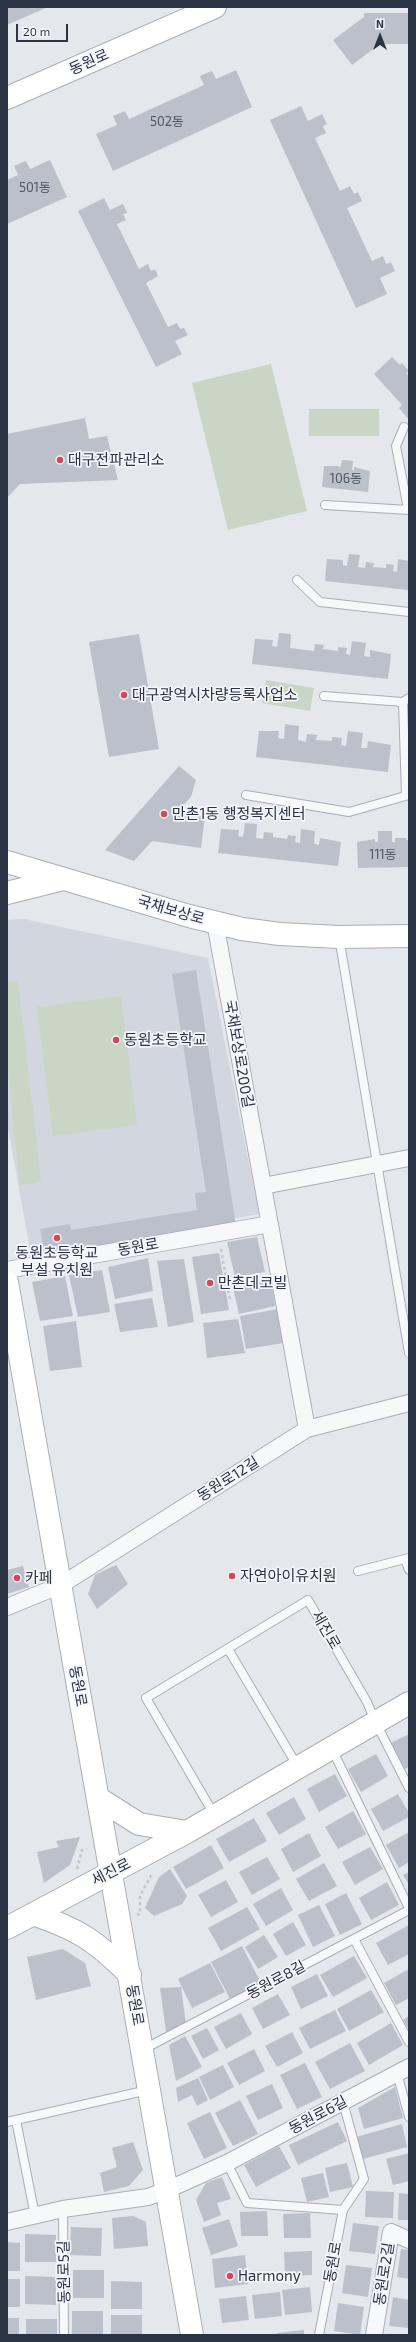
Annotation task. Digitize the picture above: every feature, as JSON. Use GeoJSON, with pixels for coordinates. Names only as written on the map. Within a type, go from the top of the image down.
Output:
{"type":"FeatureCollection","features":[{"type":"Feature","properties":{"kind":"main road","name":"동원로"},"geometry":{"type":"LineString","coordinates":[[7,98],[215,7]]}},
{"type":"Feature","properties":{"kind":"main road","name":"국채보상로"},"geometry":{"type":"LineString","coordinates":[[7,862],[242,929],[280,934],[339,937],[409,936]]}},
{"type":"Feature","properties":{"kind":"main road"},"geometry":{"type":"LineString","coordinates":[[7,893],[63,879]]}},
{"type":"Feature","properties":{"kind":"main road","name":"동원로"},"geometry":{"type":"LineString","coordinates":[[7,1283],[98,1798],[113,1873],[192,2335]]}},
{"type":"Feature","properties":{"kind":"main road","name":"세진로"},"geometry":{"type":"LineString","coordinates":[[7,1928],[83,1886],[113,1873],[187,1832],[409,1703]]}},
{"type":"Feature","properties":{"kind":"main road"},"geometry":{"type":"LineString","coordinates":[[98,1798],[139,1824],[187,1832]]}},
{"type":"Feature","properties":{"kind":"main road"},"geometry":{"type":"LineString","coordinates":[[33,1914],[66,1925],[83,1934],[104,1949],[130,1975]]}},
{"type":"Feature","properties":{"kind":"street","name":"국채보상로200길"},"geometry":{"type":"LineString","coordinates":[[214,922],[307,1429]]}},
{"type":"Feature","properties":{"kind":"street"},"geometry":{"type":"LineString","coordinates":[[263,1186],[409,1158]]}},
{"type":"Feature","properties":{"kind":"street","name":"동원로"},"geometry":{"type":"LineString","coordinates":[[7,1283],[218,1233],[270,1224]]}},
{"type":"Feature","properties":{"kind":"street","name":"동원로12길"},"geometry":{"type":"LineString","coordinates":[[7,1607],[61,1585],[307,1429],[409,1403]]}},
{"type":"Feature","properties":{"kind":"street","name":"동원로6길"},"geometry":{"type":"LineString","coordinates":[[167,2190],[227,2162],[403,2070]]}},
{"type":"Feature","properties":{"kind":"street"},"geometry":{"type":"LineString","coordinates":[[7,2222],[63,2209],[148,2197],[167,2190]]}},
{"type":"Feature","properties":{"kind":"street","name":"동원로2길"},"geometry":{"type":"LineString","coordinates":[[374,2335],[391,2232],[409,2240]]}},
{"type":"Feature","properties":{"kind":"lane"},"geometry":{"type":"LineString","coordinates":[[325,505],[408,509],[396,446],[404,426]]}},
{"type":"Feature","properties":{"kind":"lane"},"geometry":{"type":"LineString","coordinates":[[297,580],[320,602],[409,612]]}},
{"type":"Feature","properties":{"kind":"lane"},"geometry":{"type":"LineString","coordinates":[[246,795],[349,812],[408,795],[406,700],[324,696]]}},
{"type":"Feature","properties":{"kind":"lane"},"geometry":{"type":"LineString","coordinates":[[339,937],[409,1353]]}},
{"type":"Feature","properties":{"kind":"lane"},"geometry":{"type":"LineString","coordinates":[[358,1571],[407,1558],[409,1570]]}},
{"type":"Feature","properties":{"kind":"lane","name":"세진로"},"geometry":{"type":"LineString","coordinates":[[215,1816],[146,1698],[308,1600],[368,1702],[376,1723],[409,1788]]}},
{"type":"Feature","properties":{"kind":"lane"},"geometry":{"type":"LineString","coordinates":[[228,1649],[299,1768]]}},
{"type":"Feature","properties":{"kind":"lane"},"geometry":{"type":"LineString","coordinates":[[332,1749],[409,1909]]}},
{"type":"Feature","properties":{"kind":"lane","name":"동원로8길"},"geometry":{"type":"LineString","coordinates":[[143,2050],[409,1909]]}},
{"type":"Feature","properties":{"kind":"lane"},"geometry":{"type":"LineString","coordinates":[[354,1939],[409,2042]]}},
{"type":"Feature","properties":{"kind":"lane"},"geometry":{"type":"LineString","coordinates":[[403,2070],[409,2117]]}},
{"type":"Feature","properties":{"kind":"lane"},"geometry":{"type":"LineString","coordinates":[[7,2122],[150,2089]]}},
{"type":"Feature","properties":{"kind":"lane","name":"동원로"},"geometry":{"type":"LineString","coordinates":[[319,2335],[342,2210],[364,2179],[342,2102]]}},
{"type":"Feature","properties":{"kind":"lane"},"geometry":{"type":"LineString","coordinates":[[16,2120],[35,2216]]}},
{"type":"Feature","properties":{"kind":"lane"},"geometry":{"type":"LineString","coordinates":[[227,2162],[247,2204],[342,2210]]}},
{"type":"Feature","properties":{"kind":"lane","name":"동원로5길"},"geometry":{"type":"LineString","coordinates":[[63,2209],[64,2335]]}},
{"type":"Feature","properties":{"kind":"path"},"geometry":{"type":"LineString","coordinates":[[218,1233],[230,1300]]}},
{"type":"Feature","properties":{"kind":"shaded area","name":"동원초등학교"},"geometry":{"type":"Polygon","coordinates":[[[24,919],[208,958],[259,1214],[31,1255],[7,1122],[7,920],[24,919]]]}},
{"type":"Feature","properties":{"kind":"green space"},"geometry":{"type":"Polygon","coordinates":[[[271,364],[307,511],[228,530],[192,383],[271,364]]]}},
{"type":"Feature","properties":{"kind":"green space"},"geometry":{"type":"Polygon","coordinates":[[[309,409],[379,409],[379,436],[309,436],[309,409]]]}},
{"type":"Feature","properties":{"kind":"green space"},"geometry":{"type":"Polygon","coordinates":[[[266,680],[314,688],[310,711],[262,703],[266,680]]]}},
{"type":"Feature","properties":{"kind":"green space"},"geometry":{"type":"Polygon","coordinates":[[[18,981],[41,1181],[20,1186],[7,1063],[7,982],[18,981]]]}},
{"type":"Feature","properties":{"kind":"green space"},"geometry":{"type":"Polygon","coordinates":[[[121,996],[137,1125],[53,1136],[37,1007],[121,996]]]}},
{"type":"Feature","properties":{"kind":"building"},"geometry":{"type":"Polygon","coordinates":[[[7,7],[48,7],[7,25],[7,7]]]}},
{"type":"Feature","properties":{"kind":"building"},"geometry":{"type":"Polygon","coordinates":[[[364,13],[409,13],[409,44],[380,44],[352,65],[333,40],[364,17],[364,13]]]}},
{"type":"Feature","properties":{"kind":"building"},"geometry":{"type":"Polygon","coordinates":[[[236,70],[252,107],[113,171],[96,134],[117,125],[113,116],[125,111],[129,119],[204,85],[200,76],[212,71],[216,79],[236,70]]]}},
{"type":"Feature","properties":{"kind":"building"},"geometry":{"type":"Polygon","coordinates":[[[301,106],[308,121],[322,114],[327,124],[323,126],[326,133],[315,138],[340,191],[350,186],[354,194],[358,192],[362,201],[347,208],[372,261],[383,256],[386,264],[391,262],[395,271],[380,278],[387,294],[356,308],[270,120],[301,106]]]}},
{"type":"Feature","properties":{"kind":"building"},"geometry":{"type":"Polygon","coordinates":[[[50,160],[67,197],[7,224],[7,180],[18,175],[14,166],[26,161],[30,169],[50,160]]]}},
{"type":"Feature","properties":{"kind":"building"},"geometry":{"type":"Polygon","coordinates":[[[104,198],[110,210],[123,204],[127,213],[123,214],[126,220],[117,224],[139,269],[148,264],[151,271],[155,269],[158,276],[146,283],[168,327],[177,323],[180,329],[184,328],[188,335],[175,341],[182,354],[156,367],[78,211],[104,198]]]}},
{"type":"Feature","properties":{"kind":"building"},"geometry":{"type":"Polygon","coordinates":[[[392,357],[400,365],[402,363],[409,371],[406,373],[409,376],[409,420],[399,408],[402,405],[374,374],[392,357]]]}},
{"type":"Feature","properties":{"kind":"building","name":"대구전파관리소"},"geometry":{"type":"Polygon","coordinates":[[[85,418],[89,439],[107,436],[118,480],[20,484],[7,498],[7,434],[85,418]]]}},
{"type":"Feature","properties":{"kind":"building"},"geometry":{"type":"Polygon","coordinates":[[[342,460],[353,461],[352,470],[354,470],[354,467],[370,471],[368,492],[322,487],[324,466],[339,466],[340,469],[342,460]]]}},
{"type":"Feature","properties":{"kind":"building"},"geometry":{"type":"Polygon","coordinates":[[[349,554],[360,555],[358,567],[365,568],[366,562],[374,563],[373,567],[386,568],[386,564],[394,565],[393,571],[397,572],[398,559],[409,561],[409,590],[325,581],[327,559],[343,560],[343,565],[347,566],[349,554]]]}},
{"type":"Feature","properties":{"kind":"building"},"geometry":{"type":"Polygon","coordinates":[[[279,633],[291,634],[290,648],[314,651],[315,644],[324,645],[323,649],[338,651],[338,647],[347,648],[346,654],[350,655],[352,641],[366,643],[364,656],[370,657],[370,650],[391,654],[388,679],[252,664],[255,639],[273,640],[272,646],[277,647],[279,633]]]}},
{"type":"Feature","properties":{"kind":"building","name":"대구광역시차량등록사업소"},"geometry":{"type":"Polygon","coordinates":[[[139,634],[159,749],[109,757],[89,642],[139,634]]]}},
{"type":"Feature","properties":{"kind":"building"},"geometry":{"type":"Polygon","coordinates":[[[285,724],[299,726],[298,740],[306,742],[307,734],[317,735],[316,740],[332,741],[332,737],[342,738],[341,745],[346,746],[348,731],[363,733],[361,748],[367,748],[368,741],[391,745],[388,772],[256,757],[259,731],[279,731],[278,738],[284,739],[285,724]]]}},
{"type":"Feature","properties":{"kind":"building","name":"만촌1동 행정복지센터"},"geometry":{"type":"Polygon","coordinates":[[[179,766],[196,780],[191,797],[177,812],[205,816],[201,848],[152,841],[134,861],[105,850],[179,766]]]}},
{"type":"Feature","properties":{"kind":"building"},"geometry":{"type":"Polygon","coordinates":[[[245,823],[257,824],[256,838],[263,839],[264,832],[273,833],[273,837],[287,839],[288,835],[296,836],[295,842],[300,843],[301,829],[315,831],[314,844],[319,845],[320,838],[341,842],[338,866],[218,853],[221,829],[239,830],[238,836],[243,837],[245,823]]]}},
{"type":"Feature","properties":{"kind":"building"},"geometry":{"type":"Polygon","coordinates":[[[378,831],[392,831],[392,842],[395,842],[395,838],[406,838],[406,840],[409,840],[409,867],[358,868],[357,842],[375,839],[375,842],[378,842],[378,831]]]}},
{"type":"Feature","properties":{"kind":"building"},"geometry":{"type":"Polygon","coordinates":[[[196,970],[236,1226],[75,1251],[74,1248],[44,1253],[40,1229],[70,1224],[71,1230],[197,1210],[195,1193],[206,1192],[172,974],[196,970]]]}},
{"type":"Feature","properties":{"kind":"building"},"geometry":{"type":"Polygon","coordinates":[[[257,1237],[265,1272],[235,1277],[227,1242],[257,1237]]]}},
{"type":"Feature","properties":{"kind":"building","name":"만촌데코빌"},"geometry":{"type":"Polygon","coordinates":[[[219,1253],[229,1310],[201,1314],[192,1257],[219,1253]]]}},
{"type":"Feature","properties":{"kind":"building"},"geometry":{"type":"Polygon","coordinates":[[[148,1258],[153,1291],[115,1299],[108,1267],[148,1258]]]}},
{"type":"Feature","properties":{"kind":"building"},"geometry":{"type":"Polygon","coordinates":[[[184,1259],[194,1322],[168,1327],[157,1261],[184,1259]]]}},
{"type":"Feature","properties":{"kind":"building"},"geometry":{"type":"Polygon","coordinates":[[[102,1270],[110,1312],[78,1317],[69,1275],[102,1270]]]}},
{"type":"Feature","properties":{"kind":"building"},"geometry":{"type":"Polygon","coordinates":[[[65,1276],[73,1316],[40,1321],[32,1282],[65,1276]]]}},
{"type":"Feature","properties":{"kind":"building"},"geometry":{"type":"Polygon","coordinates":[[[271,1280],[275,1306],[239,1314],[233,1288],[271,1280]]]}},
{"type":"Feature","properties":{"kind":"building"},"geometry":{"type":"Polygon","coordinates":[[[152,1298],[158,1327],[120,1332],[114,1304],[152,1298]]]}},
{"type":"Feature","properties":{"kind":"building"},"geometry":{"type":"Polygon","coordinates":[[[278,1309],[284,1343],[246,1349],[240,1316],[278,1309]]]}},
{"type":"Feature","properties":{"kind":"building"},"geometry":{"type":"Polygon","coordinates":[[[238,1319],[245,1353],[207,1358],[203,1323],[238,1319]]]}},
{"type":"Feature","properties":{"kind":"building"},"geometry":{"type":"Polygon","coordinates":[[[76,1321],[82,1367],[50,1371],[43,1326],[76,1321]]]}},
{"type":"Feature","properties":{"kind":"building"},"geometry":{"type":"Polygon","coordinates":[[[116,1565],[128,1584],[97,1609],[88,1594],[95,1575],[116,1565]]]}},
{"type":"Feature","properties":{"kind":"building","name":"카페"},"geometry":{"type":"Polygon","coordinates":[[[23,1566],[29,1587],[7,1594],[7,1570],[23,1566]]]}},
{"type":"Feature","properties":{"kind":"building"},"geometry":{"type":"Polygon","coordinates":[[[409,1734],[409,1767],[405,1769],[391,1743],[409,1734]]]}},
{"type":"Feature","properties":{"kind":"building"},"geometry":{"type":"Polygon","coordinates":[[[376,1754],[388,1776],[361,1792],[348,1769],[376,1754]]]}},
{"type":"Feature","properties":{"kind":"building"},"geometry":{"type":"Polygon","coordinates":[[[335,1774],[347,1796],[319,1812],[307,1789],[335,1774]]]}},
{"type":"Feature","properties":{"kind":"building"},"geometry":{"type":"Polygon","coordinates":[[[398,1794],[409,1813],[409,1817],[383,1831],[371,1809],[398,1794]]]}},
{"type":"Feature","properties":{"kind":"building"},"geometry":{"type":"Polygon","coordinates":[[[294,1797],[306,1819],[279,1835],[266,1813],[294,1797]]]}},
{"type":"Feature","properties":{"kind":"building"},"geometry":{"type":"Polygon","coordinates":[[[353,1811],[366,1834],[338,1849],[325,1827],[353,1811]]]}},
{"type":"Feature","properties":{"kind":"building"},"geometry":{"type":"Polygon","coordinates":[[[254,1818],[267,1841],[229,1862],[216,1839],[254,1818]]]}},
{"type":"Feature","properties":{"kind":"building"},"geometry":{"type":"Polygon","coordinates":[[[409,1832],[409,1862],[399,1868],[386,1845],[409,1832]]]}},
{"type":"Feature","properties":{"kind":"building"},"geometry":{"type":"Polygon","coordinates":[[[309,1833],[321,1856],[293,1872],[281,1849],[309,1833]]]}},
{"type":"Feature","properties":{"kind":"building"},"geometry":{"type":"Polygon","coordinates":[[[80,1837],[70,1865],[44,1883],[37,1852],[59,1847],[56,1841],[80,1837]]]}},
{"type":"Feature","properties":{"kind":"building"},"geometry":{"type":"Polygon","coordinates":[[[211,1845],[224,1868],[186,1889],[173,1867],[211,1845]]]}},
{"type":"Feature","properties":{"kind":"building"},"geometry":{"type":"Polygon","coordinates":[[[370,1847],[383,1869],[355,1885],[342,1862],[370,1847]]]}},
{"type":"Feature","properties":{"kind":"building"},"geometry":{"type":"Polygon","coordinates":[[[267,1857],[280,1879],[252,1895],[239,1872],[267,1857]]]}},
{"type":"Feature","properties":{"kind":"building"},"geometry":{"type":"Polygon","coordinates":[[[324,1863],[337,1886],[309,1901],[296,1879],[324,1863]]]}},
{"type":"Feature","properties":{"kind":"building"},"geometry":{"type":"Polygon","coordinates":[[[170,1869],[187,1896],[182,1904],[154,1916],[145,1908],[159,1877],[170,1869]]]}},
{"type":"Feature","properties":{"kind":"building"},"geometry":{"type":"Polygon","coordinates":[[[409,1872],[409,1885],[403,1875],[409,1872]]]}},
{"type":"Feature","properties":{"kind":"building"},"geometry":{"type":"Polygon","coordinates":[[[226,1880],[238,1902],[211,1917],[198,1895],[226,1880]]]}},
{"type":"Feature","properties":{"kind":"building"},"geometry":{"type":"Polygon","coordinates":[[[387,1882],[399,1905],[371,1920],[359,1898],[387,1882]]]}},
{"type":"Feature","properties":{"kind":"building"},"geometry":{"type":"Polygon","coordinates":[[[281,1888],[293,1910],[266,1926],[253,1904],[281,1888]]]}},
{"type":"Feature","properties":{"kind":"building"},"geometry":{"type":"Polygon","coordinates":[[[346,1893],[362,1924],[340,1935],[325,1904],[346,1893]]]}},
{"type":"Feature","properties":{"kind":"building"},"geometry":{"type":"Polygon","coordinates":[[[319,1905],[335,1936],[313,1947],[298,1915],[319,1905]]]}},
{"type":"Feature","properties":{"kind":"building"},"geometry":{"type":"Polygon","coordinates":[[[247,1907],[260,1929],[221,1951],[208,1928],[247,1907]]]}},
{"type":"Feature","properties":{"kind":"building"},"geometry":{"type":"Polygon","coordinates":[[[293,1922],[306,1945],[286,1956],[273,1934],[293,1922]]]}},
{"type":"Feature","properties":{"kind":"building"},"geometry":{"type":"Polygon","coordinates":[[[409,1925],[409,1954],[388,1965],[376,1943],[409,1925]]]}},
{"type":"Feature","properties":{"kind":"building"},"geometry":{"type":"Polygon","coordinates":[[[264,1935],[278,1957],[258,1969],[245,1947],[264,1935]]]}},
{"type":"Feature","properties":{"kind":"building"},"geometry":{"type":"Polygon","coordinates":[[[242,1946],[261,1983],[230,1999],[211,1962],[242,1946]]]}},
{"type":"Feature","properties":{"kind":"building"},"geometry":{"type":"Polygon","coordinates":[[[63,1949],[85,1963],[91,1986],[36,2000],[27,1957],[63,1949]]]}},
{"type":"Feature","properties":{"kind":"building"},"geometry":{"type":"Polygon","coordinates":[[[354,1956],[367,1978],[333,1997],[320,1975],[354,1956]]]}},
{"type":"Feature","properties":{"kind":"building"},"geometry":{"type":"Polygon","coordinates":[[[210,1963],[225,1992],[192,2008],[178,1979],[210,1963]]]}},
{"type":"Feature","properties":{"kind":"building"},"geometry":{"type":"Polygon","coordinates":[[[409,1969],[409,1998],[396,2005],[384,1983],[409,1969]]]}},
{"type":"Feature","properties":{"kind":"building"},"geometry":{"type":"Polygon","coordinates":[[[317,1974],[328,1996],[301,2009],[291,1987],[317,1974]]]}},
{"type":"Feature","properties":{"kind":"building"},"geometry":{"type":"Polygon","coordinates":[[[181,1987],[186,2024],[178,2025],[178,2030],[166,2032],[160,1988],[181,1987]]]}},
{"type":"Feature","properties":{"kind":"building"},"geometry":{"type":"Polygon","coordinates":[[[371,1990],[384,2012],[349,2031],[337,2009],[371,1990]]]}},
{"type":"Feature","properties":{"kind":"building"},"geometry":{"type":"Polygon","coordinates":[[[278,1994],[290,2015],[263,2029],[252,2008],[278,1994]]]}},
{"type":"Feature","properties":{"kind":"building"},"geometry":{"type":"Polygon","coordinates":[[[335,2010],[346,2031],[310,2049],[299,2028],[335,2010]]]}},
{"type":"Feature","properties":{"kind":"building"},"geometry":{"type":"Polygon","coordinates":[[[241,2013],[252,2034],[226,2049],[214,2027],[241,2013]]]}},
{"type":"Feature","properties":{"kind":"building"},"geometry":{"type":"Polygon","coordinates":[[[409,2016],[409,2030],[403,2020],[409,2016]]]}},
{"type":"Feature","properties":{"kind":"building"},"geometry":{"type":"Polygon","coordinates":[[[391,2023],[403,2045],[369,2065],[357,2043],[391,2023]]]}},
{"type":"Feature","properties":{"kind":"building"},"geometry":{"type":"Polygon","coordinates":[[[207,2028],[219,2050],[203,2059],[191,2036],[207,2028]]]}},
{"type":"Feature","properties":{"kind":"building"},"geometry":{"type":"Polygon","coordinates":[[[292,2032],[303,2053],[277,2067],[265,2046],[292,2032]]]}},
{"type":"Feature","properties":{"kind":"building"},"geometry":{"type":"Polygon","coordinates":[[[185,2036],[202,2067],[176,2081],[169,2045],[185,2036]]]}},
{"type":"Feature","properties":{"kind":"building"},"geometry":{"type":"Polygon","coordinates":[[[350,2043],[365,2071],[330,2089],[315,2062],[350,2043]]]}},
{"type":"Feature","properties":{"kind":"building"},"geometry":{"type":"Polygon","coordinates":[[[254,2049],[265,2071],[239,2085],[227,2063],[254,2049]]]}},
{"type":"Feature","properties":{"kind":"building"},"geometry":{"type":"Polygon","coordinates":[[[305,2063],[322,2097],[297,2109],[280,2075],[305,2063]]]}},
{"type":"Feature","properties":{"kind":"building"},"geometry":{"type":"Polygon","coordinates":[[[223,2065],[234,2087],[210,2100],[199,2077],[223,2065]]]}},
{"type":"Feature","properties":{"kind":"building"},"geometry":{"type":"Polygon","coordinates":[[[198,2078],[208,2100],[197,2106],[192,2095],[178,2102],[176,2088],[198,2078]]]}},
{"type":"Feature","properties":{"kind":"building"},"geometry":{"type":"Polygon","coordinates":[[[272,2084],[283,2108],[258,2120],[246,2096],[272,2084]]]}},
{"type":"Feature","properties":{"kind":"building"},"geometry":{"type":"Polygon","coordinates":[[[395,2087],[403,2118],[364,2129],[358,2108],[395,2087]]]}},
{"type":"Feature","properties":{"kind":"building"},"geometry":{"type":"Polygon","coordinates":[[[240,2100],[258,2134],[233,2146],[215,2113],[240,2100]]]}},
{"type":"Feature","properties":{"kind":"building"},"geometry":{"type":"Polygon","coordinates":[[[210,2112],[227,2148],[204,2159],[187,2123],[210,2112]]]}},
{"type":"Feature","properties":{"kind":"building"},"geometry":{"type":"Polygon","coordinates":[[[338,2122],[347,2141],[298,2165],[289,2145],[338,2122]]]}},
{"type":"Feature","properties":{"kind":"building"},"geometry":{"type":"Polygon","coordinates":[[[402,2124],[407,2147],[363,2159],[356,2137],[402,2124]]]}},
{"type":"Feature","properties":{"kind":"building"},"geometry":{"type":"Polygon","coordinates":[[[133,2142],[143,2170],[129,2186],[104,2192],[100,2173],[117,2167],[112,2148],[133,2142]]]}},
{"type":"Feature","properties":{"kind":"building"},"geometry":{"type":"Polygon","coordinates":[[[279,2146],[291,2168],[256,2187],[244,2165],[279,2146]]]}},
{"type":"Feature","properties":{"kind":"building"},"geometry":{"type":"Polygon","coordinates":[[[409,2153],[409,2181],[393,2185],[386,2159],[409,2153]]]}},
{"type":"Feature","properties":{"kind":"building"},"geometry":{"type":"Polygon","coordinates":[[[347,2163],[353,2187],[330,2192],[325,2168],[347,2163]]]}},
{"type":"Feature","properties":{"kind":"building"},"geometry":{"type":"Polygon","coordinates":[[[323,2173],[329,2197],[307,2202],[301,2178],[323,2173]]]}},
{"type":"Feature","properties":{"kind":"building"},"geometry":{"type":"Polygon","coordinates":[[[222,2177],[231,2199],[217,2203],[221,2215],[204,2222],[196,2200],[206,2183],[222,2177]]]}},
{"type":"Feature","properties":{"kind":"building"},"geometry":{"type":"Polygon","coordinates":[[[366,2191],[394,2192],[393,2218],[365,2217],[366,2191]]]}},
{"type":"Feature","properties":{"kind":"building"},"geometry":{"type":"Polygon","coordinates":[[[399,2193],[409,2194],[409,2220],[398,2220],[399,2193]]]}},
{"type":"Feature","properties":{"kind":"building"},"geometry":{"type":"Polygon","coordinates":[[[267,2211],[268,2236],[241,2236],[240,2212],[267,2211]]]}},
{"type":"Feature","properties":{"kind":"building"},"geometry":{"type":"Polygon","coordinates":[[[310,2213],[311,2238],[284,2238],[283,2214],[310,2213]]]}},
{"type":"Feature","properties":{"kind":"building"},"geometry":{"type":"Polygon","coordinates":[[[133,2216],[146,2222],[148,2246],[114,2249],[112,2218],[133,2216]]]}},
{"type":"Feature","properties":{"kind":"building"},"geometry":{"type":"Polygon","coordinates":[[[229,2219],[238,2246],[211,2255],[202,2228],[229,2219]]]}},
{"type":"Feature","properties":{"kind":"building"},"geometry":{"type":"Polygon","coordinates":[[[353,2223],[379,2226],[375,2254],[349,2251],[353,2223]]]}},
{"type":"Feature","properties":{"kind":"building"},"geometry":{"type":"Polygon","coordinates":[[[71,2227],[102,2228],[101,2256],[70,2255],[71,2227]]]}},
{"type":"Feature","properties":{"kind":"building"},"geometry":{"type":"Polygon","coordinates":[[[25,2234],[56,2235],[56,2262],[25,2262],[25,2234]]]}},
{"type":"Feature","properties":{"kind":"building"},"geometry":{"type":"Polygon","coordinates":[[[7,2242],[20,2243],[20,2271],[7,2271],[7,2242]]]}},
{"type":"Feature","properties":{"kind":"building"},"geometry":{"type":"Polygon","coordinates":[[[401,2249],[409,2250],[409,2279],[397,2277],[401,2249]]]}},
{"type":"Feature","properties":{"kind":"building"},"geometry":{"type":"Polygon","coordinates":[[[312,2251],[312,2275],[285,2276],[284,2252],[312,2251]]]}},
{"type":"Feature","properties":{"kind":"building","name":"Harmony"},"geometry":{"type":"Polygon","coordinates":[[[245,2255],[248,2284],[215,2288],[212,2259],[245,2255]]]}},
{"type":"Feature","properties":{"kind":"building"},"geometry":{"type":"Polygon","coordinates":[[[346,2265],[372,2268],[368,2297],[342,2293],[346,2265]]]}},
{"type":"Feature","properties":{"kind":"building"},"geometry":{"type":"Polygon","coordinates":[[[73,2270],[104,2270],[104,2298],[73,2298],[73,2270]]]}},
{"type":"Feature","properties":{"kind":"building"},"geometry":{"type":"Polygon","coordinates":[[[25,2276],[56,2277],[56,2305],[25,2304],[25,2276]]]}},
{"type":"Feature","properties":{"kind":"building"},"geometry":{"type":"Polygon","coordinates":[[[7,2279],[20,2279],[20,2307],[7,2307],[7,2279]]]}},
{"type":"Feature","properties":{"kind":"building"},"geometry":{"type":"Polygon","coordinates":[[[111,2281],[142,2282],[142,2309],[111,2309],[111,2281]]]}},
{"type":"Feature","properties":{"kind":"building"},"geometry":{"type":"Polygon","coordinates":[[[310,2287],[312,2312],[285,2315],[282,2290],[310,2287]]]}},
{"type":"Feature","properties":{"kind":"building"},"geometry":{"type":"Polygon","coordinates":[[[280,2292],[282,2316],[255,2319],[252,2295],[280,2292]]]}},
{"type":"Feature","properties":{"kind":"building"},"geometry":{"type":"Polygon","coordinates":[[[246,2296],[249,2320],[222,2323],[219,2299],[246,2296]]]}},
{"type":"Feature","properties":{"kind":"building"},"geometry":{"type":"Polygon","coordinates":[[[393,2297],[409,2300],[409,2328],[389,2326],[393,2297]]]}},
{"type":"Feature","properties":{"kind":"building"},"geometry":{"type":"Polygon","coordinates":[[[338,2303],[364,2307],[360,2335],[334,2331],[338,2303]]]}},
{"type":"Feature","properties":{"kind":"building"},"geometry":{"type":"Polygon","coordinates":[[[72,2311],[103,2311],[103,2335],[72,2335],[72,2311]]]}},
{"type":"Feature","properties":{"kind":"building"},"geometry":{"type":"Polygon","coordinates":[[[111,2315],[142,2315],[142,2335],[111,2335],[111,2315]]]}},
{"type":"Feature","properties":{"kind":"building"},"geometry":{"type":"Polygon","coordinates":[[[7,2318],[19,2318],[19,2335],[7,2335],[7,2318]]]}},
{"type":"Feature","properties":{"kind":"building"},"geometry":{"type":"Polygon","coordinates":[[[26,2319],[57,2319],[57,2335],[26,2335],[26,2319]]]}},
{"type":"Feature","properties":{"kind":"building"},"geometry":{"type":"Polygon","coordinates":[[[304,2330],[304,2335],[277,2335],[277,2333],[304,2330]]]}},
{"type":"Feature","properties":{"kind":"place","name":"대구전파관리소"},"geometry":{"type":"Point","coordinates":[60,460]}},
{"type":"Feature","properties":{"kind":"place","name":"대구광역시차량등록사업소"},"geometry":{"type":"Point","coordinates":[124,695]}},
{"type":"Feature","properties":{"kind":"place","name":"만촌1동 행정복지센터"},"geometry":{"type":"Point","coordinates":[164,814]}},
{"type":"Feature","properties":{"kind":"place","name":"동원초등학교"},"geometry":{"type":"Point","coordinates":[116,1040]}},
{"type":"Feature","properties":{"kind":"place","name":"동원초등학교 부설 유치원"},"geometry":{"type":"Point","coordinates":[57,1238]}},
{"type":"Feature","properties":{"kind":"place","name":"만촌데코빌"},"geometry":{"type":"Point","coordinates":[210,1283]}},
{"type":"Feature","properties":{"kind":"place","name":"자연아이유치원"},"geometry":{"type":"Point","coordinates":[232,1576]}},
{"type":"Feature","properties":{"kind":"place","name":"카페"},"geometry":{"type":"Point","coordinates":[17,1578]}},
{"type":"Feature","properties":{"kind":"place","name":"Harmony"},"geometry":{"type":"Point","coordinates":[230,2276]}}]}
